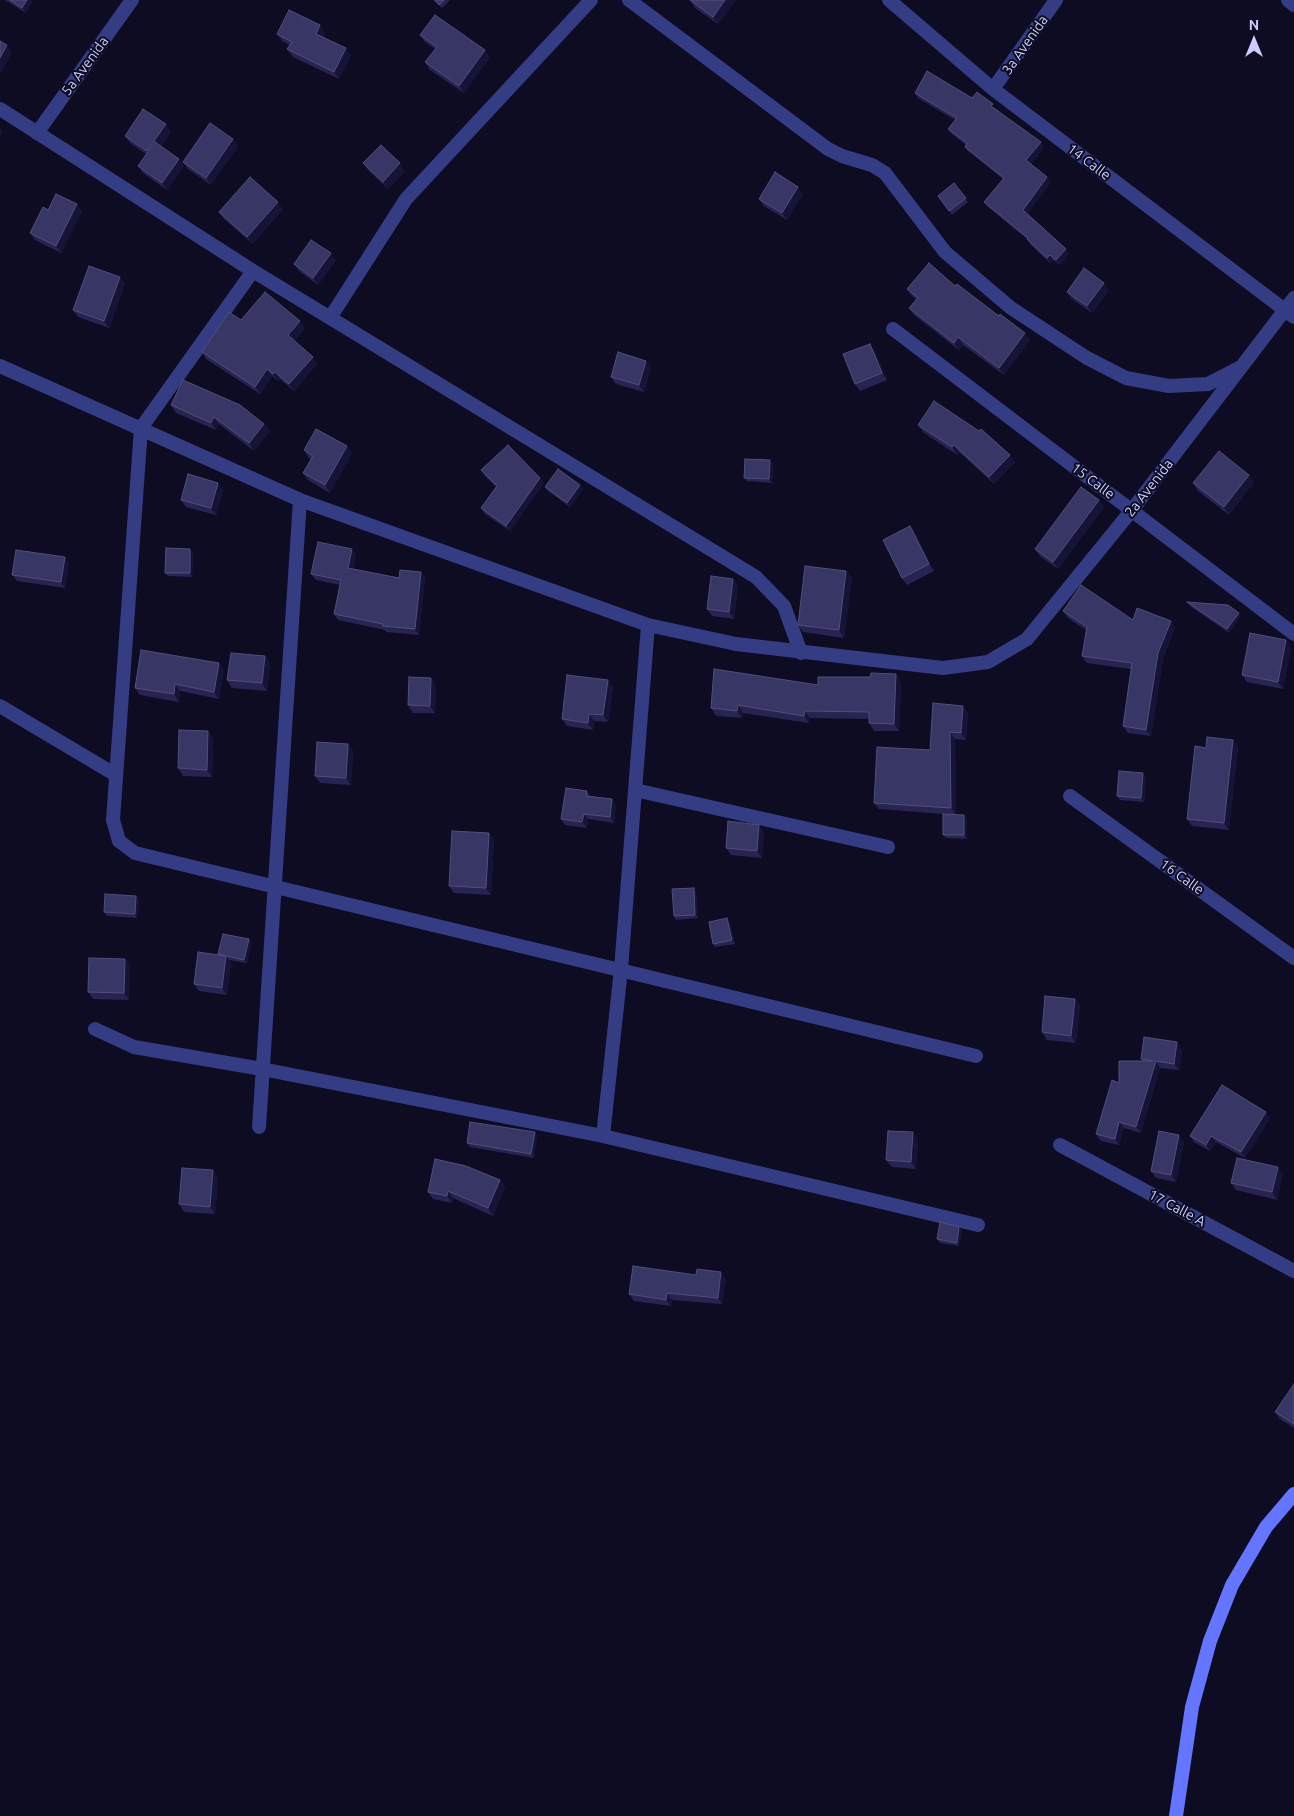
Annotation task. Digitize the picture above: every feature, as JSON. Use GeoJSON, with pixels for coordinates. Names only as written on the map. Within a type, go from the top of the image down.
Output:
{"type":"FeatureCollection","features":[{"type":"Feature","properties":{"kind":"main road"},"geometry":{"type":"LineString","coordinates":[[1176,1816],[1192,1706],[1210,1641],[1232,1585],[1266,1527],[1294,1494]]}},
{"type":"Feature","properties":{"kind":"street","name":"5a Avenida"},"geometry":{"type":"LineString","coordinates":[[37,133],[132,0]]}},
{"type":"Feature","properties":{"kind":"street"},"geometry":{"type":"LineString","coordinates":[[330,318],[406,199],[591,0]]}},
{"type":"Feature","properties":{"kind":"street"},"geometry":{"type":"LineString","coordinates":[[629,0],[828,149],[842,156],[872,165],[886,173],[946,252],[1011,308],[1087,358],[1126,378],[1169,386],[1208,384],[1242,366]]}},
{"type":"Feature","properties":{"kind":"street","name":"14 Calle"},"geometry":{"type":"LineString","coordinates":[[888,0],[993,90],[1289,314]]}},
{"type":"Feature","properties":{"kind":"street","name":"3a Avenida"},"geometry":{"type":"LineString","coordinates":[[993,90],[1056,0]]}},
{"type":"Feature","properties":{"kind":"street"},"geometry":{"type":"LineString","coordinates":[[1288,0],[1294,5]]}},
{"type":"Feature","properties":{"kind":"street"},"geometry":{"type":"LineString","coordinates":[[0,109],[252,271],[756,577],[784,606],[801,652],[736,644],[648,625],[300,500],[0,366]]}},
{"type":"Feature","properties":{"kind":"street"},"geometry":{"type":"LineString","coordinates":[[252,271],[141,428],[113,820],[119,841],[135,852],[976,1056]]}},
{"type":"Feature","properties":{"kind":"street","name":"2a Avenida"},"geometry":{"type":"LineString","coordinates":[[801,652],[943,668],[988,662],[1027,639],[1132,510],[1242,366],[1289,314],[1294,298]]}},
{"type":"Feature","properties":{"kind":"street","name":"15 Calle"},"geometry":{"type":"LineString","coordinates":[[893,330],[1294,634]]}},
{"type":"Feature","properties":{"kind":"street"},"geometry":{"type":"LineString","coordinates":[[258,1127],[300,500]]}},
{"type":"Feature","properties":{"kind":"street"},"geometry":{"type":"LineString","coordinates":[[603,1136],[621,969],[648,625]]}},
{"type":"Feature","properties":{"kind":"street"},"geometry":{"type":"LineString","coordinates":[[0,706],[116,775]]}},
{"type":"Feature","properties":{"kind":"street"},"geometry":{"type":"LineString","coordinates":[[635,790],[888,847]]}},
{"type":"Feature","properties":{"kind":"street","name":"16 Calle"},"geometry":{"type":"LineString","coordinates":[[1070,796],[1294,958]]}},
{"type":"Feature","properties":{"kind":"street"},"geometry":{"type":"LineString","coordinates":[[95,1029],[134,1047],[262,1069],[603,1136],[978,1225]]}},
{"type":"Feature","properties":{"kind":"street","name":"17 Calle A"},"geometry":{"type":"LineString","coordinates":[[1060,1145],[1294,1270]]}},
{"type":"Feature","properties":{"kind":"building"},"geometry":{"type":"Polygon","coordinates":[[[10,0],[27,0],[22,8],[10,0]]]}},
{"type":"Feature","properties":{"kind":"building"},"geometry":{"type":"Polygon","coordinates":[[[435,0],[444,0],[439,5],[435,0]]]}},
{"type":"Feature","properties":{"kind":"building"},"geometry":{"type":"Polygon","coordinates":[[[690,0],[725,0],[713,17],[690,0]]]}},
{"type":"Feature","properties":{"kind":"building"},"geometry":{"type":"Polygon","coordinates":[[[289,10],[320,25],[316,34],[346,48],[334,72],[287,49],[292,42],[277,34],[289,10]]]}},
{"type":"Feature","properties":{"kind":"building"},"geometry":{"type":"Polygon","coordinates":[[[435,15],[485,50],[459,86],[425,62],[437,47],[420,35],[435,15]]]}},
{"type":"Feature","properties":{"kind":"building"},"geometry":{"type":"Polygon","coordinates":[[[0,41],[7,45],[0,58],[0,41]]]}},
{"type":"Feature","properties":{"kind":"building"},"geometry":{"type":"Polygon","coordinates":[[[927,71],[972,98],[977,92],[993,104],[991,106],[1041,142],[1026,160],[1047,177],[1023,210],[1066,249],[1056,260],[1050,255],[1047,258],[1028,238],[984,202],[1004,178],[965,147],[967,143],[948,129],[957,118],[915,93],[927,71]]]}},
{"type":"Feature","properties":{"kind":"building"},"geometry":{"type":"Polygon","coordinates":[[[143,109],[166,124],[147,151],[125,136],[143,109]]]}},
{"type":"Feature","properties":{"kind":"building"},"geometry":{"type":"Polygon","coordinates":[[[210,123],[233,139],[206,178],[183,162],[210,123]]]}},
{"type":"Feature","properties":{"kind":"building"},"geometry":{"type":"Polygon","coordinates":[[[155,142],[179,159],[162,183],[138,166],[155,142]]]}},
{"type":"Feature","properties":{"kind":"building"},"geometry":{"type":"Polygon","coordinates":[[[381,145],[400,163],[383,182],[363,163],[381,145]]]}},
{"type":"Feature","properties":{"kind":"building"},"geometry":{"type":"Polygon","coordinates":[[[775,172],[798,187],[782,213],[759,199],[775,172]]]}},
{"type":"Feature","properties":{"kind":"building"},"geometry":{"type":"Polygon","coordinates":[[[250,177],[278,202],[247,237],[219,212],[250,177]]]}},
{"type":"Feature","properties":{"kind":"building"},"geometry":{"type":"Polygon","coordinates":[[[954,183],[966,198],[949,211],[938,196],[954,183]]]}},
{"type":"Feature","properties":{"kind":"building"},"geometry":{"type":"Polygon","coordinates":[[[56,194],[77,204],[56,246],[30,233],[43,207],[48,210],[56,194]]]}},
{"type":"Feature","properties":{"kind":"building"},"geometry":{"type":"Polygon","coordinates":[[[311,240],[331,253],[313,278],[294,264],[311,240]]]}},
{"type":"Feature","properties":{"kind":"building"},"geometry":{"type":"Polygon","coordinates":[[[929,263],[955,286],[957,284],[1025,333],[999,368],[958,337],[954,343],[909,308],[918,298],[907,289],[929,263]]]}},
{"type":"Feature","properties":{"kind":"building"},"geometry":{"type":"Polygon","coordinates":[[[89,266],[120,277],[104,321],[73,310],[89,266]]]}},
{"type":"Feature","properties":{"kind":"building"},"geometry":{"type":"Polygon","coordinates":[[[1084,268],[1104,283],[1087,306],[1067,292],[1084,268]]]}},
{"type":"Feature","properties":{"kind":"building"},"geometry":{"type":"Polygon","coordinates":[[[265,292],[300,321],[288,335],[313,357],[289,384],[275,372],[273,374],[267,369],[255,387],[202,352],[229,312],[241,320],[265,292]]]}},
{"type":"Feature","properties":{"kind":"building"},"geometry":{"type":"Polygon","coordinates":[[[870,344],[882,373],[855,384],[843,354],[870,344]]]}},
{"type":"Feature","properties":{"kind":"building"},"geometry":{"type":"Polygon","coordinates":[[[618,352],[646,361],[639,385],[611,377],[618,352]]]}},
{"type":"Feature","properties":{"kind":"building"},"geometry":{"type":"Polygon","coordinates":[[[183,380],[240,405],[264,424],[249,443],[214,417],[211,423],[171,405],[183,380]]]}},
{"type":"Feature","properties":{"kind":"building"},"geometry":{"type":"Polygon","coordinates":[[[934,401],[979,431],[981,429],[1010,455],[989,477],[954,445],[952,447],[918,425],[934,401]]]}},
{"type":"Feature","properties":{"kind":"building"},"geometry":{"type":"Polygon","coordinates":[[[316,429],[347,446],[325,485],[303,473],[313,456],[304,450],[316,429]]]}},
{"type":"Feature","properties":{"kind":"building"},"geometry":{"type":"Polygon","coordinates":[[[508,445],[540,478],[506,526],[481,508],[497,486],[481,470],[508,445]]]}},
{"type":"Feature","properties":{"kind":"building"},"geometry":{"type":"Polygon","coordinates":[[[1219,451],[1249,475],[1224,507],[1193,483],[1219,451]]]}},
{"type":"Feature","properties":{"kind":"building"},"geometry":{"type":"Polygon","coordinates":[[[745,459],[770,460],[769,479],[744,478],[745,459]]]}},
{"type":"Feature","properties":{"kind":"building"},"geometry":{"type":"Polygon","coordinates":[[[558,469],[580,485],[567,503],[545,487],[558,469]]]}},
{"type":"Feature","properties":{"kind":"building"},"geometry":{"type":"Polygon","coordinates":[[[188,474],[218,483],[211,508],[181,500],[188,474]]]}},
{"type":"Feature","properties":{"kind":"building"},"geometry":{"type":"Polygon","coordinates":[[[1081,487],[1099,500],[1053,562],[1035,549],[1081,487]]]}},
{"type":"Feature","properties":{"kind":"building"},"geometry":{"type":"Polygon","coordinates":[[[910,526],[929,564],[902,578],[883,540],[910,526]]]}},
{"type":"Feature","properties":{"kind":"building"},"geometry":{"type":"Polygon","coordinates":[[[318,542],[352,549],[348,568],[399,578],[400,570],[421,572],[415,629],[382,626],[383,624],[334,614],[341,580],[311,574],[318,542]]]}},
{"type":"Feature","properties":{"kind":"building"},"geometry":{"type":"Polygon","coordinates":[[[166,548],[190,549],[190,573],[165,573],[166,548]]]}},
{"type":"Feature","properties":{"kind":"building"},"geometry":{"type":"Polygon","coordinates":[[[16,550],[65,557],[61,582],[12,575],[16,550]]]}},
{"type":"Feature","properties":{"kind":"building"},"geometry":{"type":"Polygon","coordinates":[[[805,566],[846,571],[839,630],[798,625],[805,566]]]}},
{"type":"Feature","properties":{"kind":"building"},"geometry":{"type":"Polygon","coordinates":[[[711,576],[733,579],[729,612],[707,609],[711,576]]]}},
{"type":"Feature","properties":{"kind":"building"},"geometry":{"type":"Polygon","coordinates":[[[1081,585],[1133,620],[1137,608],[1171,621],[1158,653],[1146,730],[1123,726],[1132,663],[1082,656],[1087,627],[1063,611],[1081,585]]]}},
{"type":"Feature","properties":{"kind":"building"},"geometry":{"type":"Polygon","coordinates":[[[1187,602],[1228,605],[1239,613],[1227,629],[1187,602]]]}},
{"type":"Feature","properties":{"kind":"building"},"geometry":{"type":"Polygon","coordinates":[[[1250,633],[1286,640],[1278,682],[1242,675],[1250,633]]]}},
{"type":"Feature","properties":{"kind":"building"},"geometry":{"type":"Polygon","coordinates":[[[141,650],[219,663],[214,692],[175,684],[174,694],[135,688],[141,650]]]}},
{"type":"Feature","properties":{"kind":"building"},"geometry":{"type":"Polygon","coordinates":[[[231,653],[265,656],[262,683],[227,680],[231,653]]]}},
{"type":"Feature","properties":{"kind":"building"},"geometry":{"type":"Polygon","coordinates":[[[714,669],[818,685],[818,677],[870,677],[871,673],[896,674],[894,724],[869,723],[869,712],[805,711],[804,716],[738,705],[737,711],[711,708],[714,669]]]}},
{"type":"Feature","properties":{"kind":"building"},"geometry":{"type":"Polygon","coordinates":[[[567,675],[608,680],[603,715],[589,714],[588,723],[562,719],[567,675]]]}},
{"type":"Feature","properties":{"kind":"building"},"geometry":{"type":"Polygon","coordinates":[[[409,677],[431,678],[430,706],[408,705],[409,677]]]}},
{"type":"Feature","properties":{"kind":"building"},"geometry":{"type":"Polygon","coordinates":[[[933,703],[963,706],[961,733],[950,732],[951,808],[874,803],[877,747],[930,750],[933,703]]]}},
{"type":"Feature","properties":{"kind":"building"},"geometry":{"type":"Polygon","coordinates":[[[179,730],[208,731],[207,770],[178,768],[179,730]]]}},
{"type":"Feature","properties":{"kind":"building"},"geometry":{"type":"Polygon","coordinates":[[[1207,737],[1233,740],[1224,823],[1187,819],[1195,746],[1206,748],[1207,737]]]}},
{"type":"Feature","properties":{"kind":"building"},"geometry":{"type":"Polygon","coordinates":[[[317,742],[348,744],[346,778],[315,776],[317,742]]]}},
{"type":"Feature","properties":{"kind":"building"},"geometry":{"type":"Polygon","coordinates":[[[1119,771],[1143,773],[1141,798],[1117,796],[1119,771]]]}},
{"type":"Feature","properties":{"kind":"building"},"geometry":{"type":"Polygon","coordinates":[[[566,788],[587,791],[586,796],[612,799],[610,817],[584,814],[582,822],[561,819],[566,788]]]}},
{"type":"Feature","properties":{"kind":"building"},"geometry":{"type":"Polygon","coordinates":[[[943,814],[964,815],[964,835],[943,835],[943,814]]]}},
{"type":"Feature","properties":{"kind":"building"},"geometry":{"type":"Polygon","coordinates":[[[728,821],[759,825],[757,851],[726,848],[728,821]]]}},
{"type":"Feature","properties":{"kind":"building"},"geometry":{"type":"Polygon","coordinates":[[[452,831],[489,833],[486,888],[449,886],[452,831]]]}},
{"type":"Feature","properties":{"kind":"building"},"geometry":{"type":"Polygon","coordinates":[[[694,888],[695,915],[674,916],[672,889],[694,888]]]}},
{"type":"Feature","properties":{"kind":"building"},"geometry":{"type":"Polygon","coordinates":[[[105,894],[136,896],[135,914],[104,912],[105,894]]]}},
{"type":"Feature","properties":{"kind":"building"},"geometry":{"type":"Polygon","coordinates":[[[727,918],[732,940],[713,944],[709,922],[727,918]]]}},
{"type":"Feature","properties":{"kind":"building"},"geometry":{"type":"Polygon","coordinates":[[[223,934],[249,939],[244,960],[218,954],[223,934]]]}},
{"type":"Feature","properties":{"kind":"building"},"geometry":{"type":"Polygon","coordinates":[[[198,952],[226,956],[222,988],[194,984],[198,952]]]}},
{"type":"Feature","properties":{"kind":"building"},"geometry":{"type":"Polygon","coordinates":[[[89,958],[125,959],[124,993],[88,992],[89,958]]]}},
{"type":"Feature","properties":{"kind":"building"},"geometry":{"type":"Polygon","coordinates":[[[1045,996],[1075,999],[1071,1036],[1042,1032],[1045,996]]]}},
{"type":"Feature","properties":{"kind":"building"},"geometry":{"type":"Polygon","coordinates":[[[1144,1037],[1177,1042],[1174,1064],[1156,1061],[1136,1127],[1119,1122],[1115,1139],[1096,1134],[1112,1080],[1119,1083],[1119,1061],[1153,1061],[1141,1059],[1144,1037]]]}},
{"type":"Feature","properties":{"kind":"building"},"geometry":{"type":"Polygon","coordinates":[[[1222,1085],[1266,1112],[1241,1152],[1211,1136],[1206,1145],[1190,1136],[1222,1085]]]}},
{"type":"Feature","properties":{"kind":"building"},"geometry":{"type":"Polygon","coordinates":[[[470,1122],[535,1132],[531,1154],[467,1143],[470,1122]]]}},
{"type":"Feature","properties":{"kind":"building"},"geometry":{"type":"Polygon","coordinates":[[[888,1131],[913,1132],[911,1162],[886,1160],[888,1131]]]}},
{"type":"Feature","properties":{"kind":"building"},"geometry":{"type":"Polygon","coordinates":[[[1159,1131],[1179,1135],[1171,1175],[1151,1171],[1159,1131]]]}},
{"type":"Feature","properties":{"kind":"building"},"geometry":{"type":"Polygon","coordinates":[[[1237,1158],[1278,1167],[1272,1192],[1231,1183],[1237,1158]]]}},
{"type":"Feature","properties":{"kind":"building"},"geometry":{"type":"Polygon","coordinates":[[[435,1159],[466,1166],[500,1180],[488,1208],[448,1191],[447,1196],[428,1192],[435,1159]]]}},
{"type":"Feature","properties":{"kind":"building"},"geometry":{"type":"Polygon","coordinates":[[[182,1168],[213,1170],[210,1207],[179,1204],[182,1168]]]}},
{"type":"Feature","properties":{"kind":"building"},"geometry":{"type":"Polygon","coordinates":[[[940,1222],[959,1227],[957,1243],[937,1239],[940,1222]]]}},
{"type":"Feature","properties":{"kind":"building"},"geometry":{"type":"Polygon","coordinates":[[[633,1266],[696,1275],[697,1269],[721,1272],[718,1298],[667,1293],[666,1300],[629,1294],[633,1266]]]}},
{"type":"Feature","properties":{"kind":"building"},"geometry":{"type":"Polygon","coordinates":[[[1294,1384],[1294,1424],[1275,1412],[1294,1384]]]}}]}
